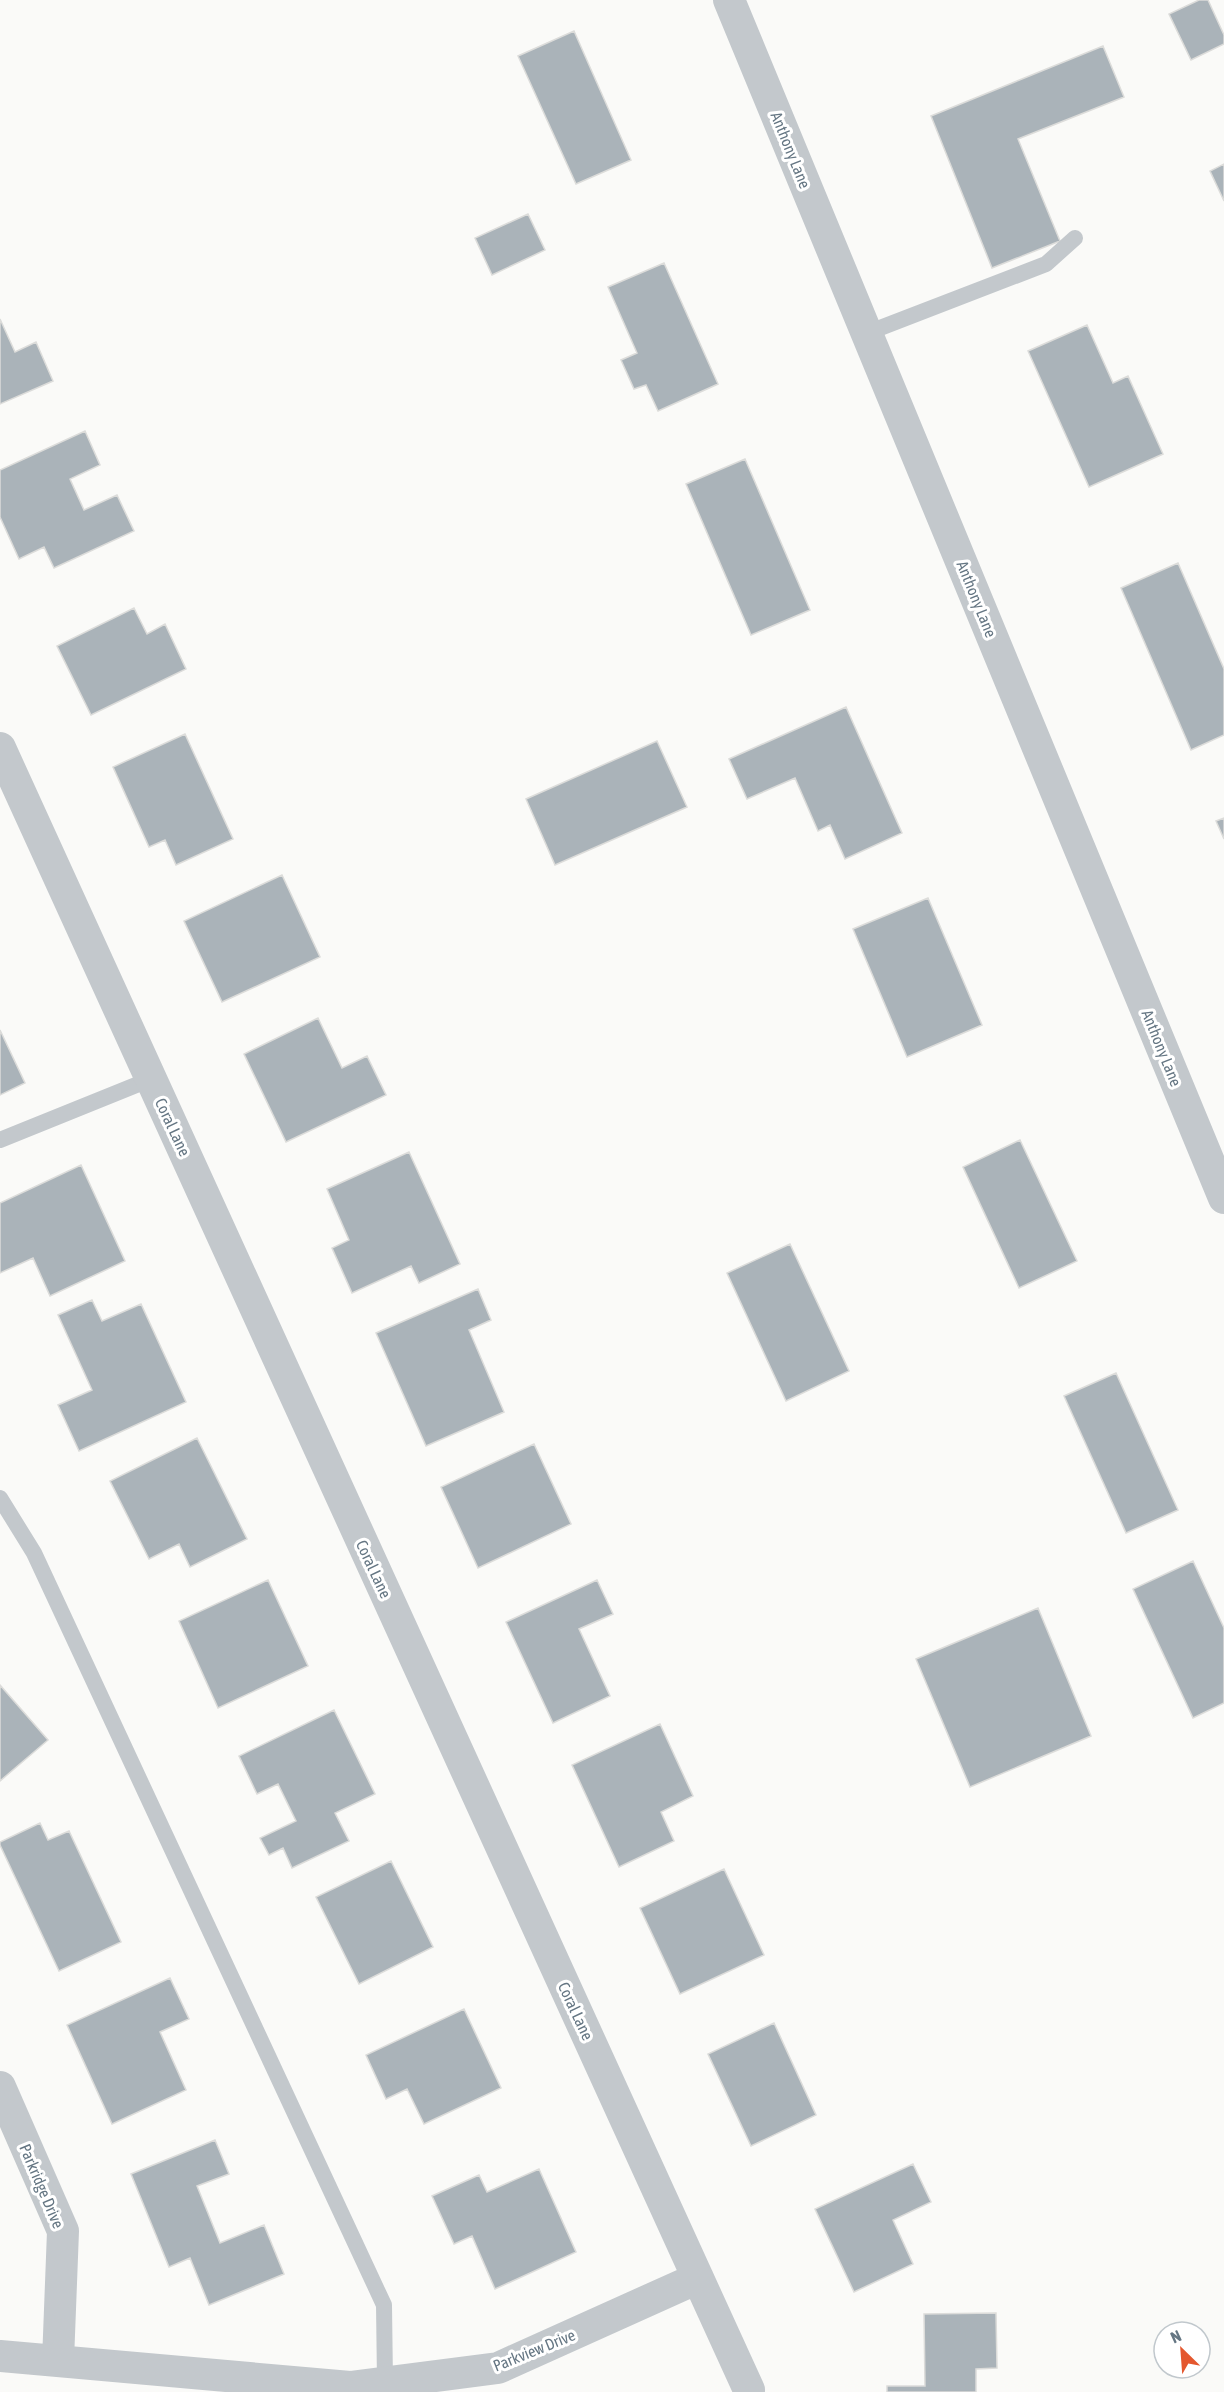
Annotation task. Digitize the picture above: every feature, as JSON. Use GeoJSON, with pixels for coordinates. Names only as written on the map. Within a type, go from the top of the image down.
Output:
{"type":"FeatureCollection","features":[{"type":"Feature","properties":{"kind":"street","name":"Anthony Lane"},"geometry":{"type":"LineString","coordinates":[[729,0],[1224,1198]]}},
{"type":"Feature","properties":{"kind":"street","name":"Coral Lane"},"geometry":{"type":"LineString","coordinates":[[0,748],[749,2390]]}},
{"type":"Feature","properties":{"kind":"street","name":"Parkridge Drive"},"geometry":{"type":"LineString","coordinates":[[0,2087],[63,2231],[58,2361]]}},
{"type":"Feature","properties":{"kind":"street","name":"Parkview Drive"},"geometry":{"type":"LineString","coordinates":[[0,2356],[350,2387],[498,2368],[698,2278]]}},
{"type":"Feature","properties":{"kind":"lane"},"geometry":{"type":"LineString","coordinates":[[867,333],[1046,264],[1075,238]]}},
{"type":"Feature","properties":{"kind":"lane"},"geometry":{"type":"LineString","coordinates":[[0,1140],[151,1079]]}},
{"type":"Feature","properties":{"kind":"lane"},"geometry":{"type":"LineString","coordinates":[[0,1498],[34,1553],[384,2305],[385,2382]]}},
{"type":"Feature","properties":{"kind":"building"},"geometry":{"type":"Polygon","coordinates":[[[1199,0],[1208,0],[1224,35],[1224,44],[1191,60],[1169,14],[1199,0]]]}},
{"type":"Feature","properties":{"kind":"building"},"geometry":{"type":"Polygon","coordinates":[[[574,31],[631,160],[576,184],[518,56],[574,31]]]}},
{"type":"Feature","properties":{"kind":"building"},"geometry":{"type":"Polygon","coordinates":[[[1103,46],[1124,97],[1018,139],[1060,241],[992,268],[931,116],[1103,46]]]}},
{"type":"Feature","properties":{"kind":"building"},"geometry":{"type":"Polygon","coordinates":[[[1224,164],[1224,201],[1210,171],[1224,164]]]}},
{"type":"Feature","properties":{"kind":"building"},"geometry":{"type":"Polygon","coordinates":[[[528,214],[545,250],[492,275],[475,238],[528,214]]]}},
{"type":"Feature","properties":{"kind":"building"},"geometry":{"type":"Polygon","coordinates":[[[664,263],[718,384],[658,411],[646,385],[634,389],[621,360],[637,353],[608,287],[664,263]]]}},
{"type":"Feature","properties":{"kind":"building"},"geometry":{"type":"Polygon","coordinates":[[[0,319],[15,352],[36,342],[53,381],[0,404],[0,319]]]}},
{"type":"Feature","properties":{"kind":"building"},"geometry":{"type":"Polygon","coordinates":[[[1087,325],[1113,383],[1128,376],[1163,454],[1089,487],[1028,351],[1087,325]]]}},
{"type":"Feature","properties":{"kind":"building"},"geometry":{"type":"Polygon","coordinates":[[[85,431],[100,465],[70,479],[84,510],[117,495],[134,531],[54,568],[44,547],[19,559],[0,517],[0,470],[85,431]]]}},
{"type":"Feature","properties":{"kind":"building"},"geometry":{"type":"Polygon","coordinates":[[[745,459],[810,610],[751,635],[686,484],[745,459]]]}},
{"type":"Feature","properties":{"kind":"building"},"geometry":{"type":"Polygon","coordinates":[[[1178,563],[1224,669],[1224,735],[1191,750],[1121,588],[1178,563]]]}},
{"type":"Feature","properties":{"kind":"building"},"geometry":{"type":"Polygon","coordinates":[[[134,608],[147,634],[165,624],[186,669],[91,715],[57,646],[134,608]]]}},
{"type":"Feature","properties":{"kind":"building"},"geometry":{"type":"Polygon","coordinates":[[[846,707],[902,833],[845,859],[830,825],[818,831],[795,778],[747,799],[729,759],[846,707]]]}},
{"type":"Feature","properties":{"kind":"building"},"geometry":{"type":"Polygon","coordinates":[[[185,734],[233,839],[176,865],[165,840],[149,847],[113,767],[185,734]]]}},
{"type":"Feature","properties":{"kind":"building"},"geometry":{"type":"Polygon","coordinates":[[[657,741],[687,807],[555,865],[526,799],[657,741]]]}},
{"type":"Feature","properties":{"kind":"building"},"geometry":{"type":"Polygon","coordinates":[[[1224,818],[1224,839],[1216,821],[1224,818]]]}},
{"type":"Feature","properties":{"kind":"building"},"geometry":{"type":"Polygon","coordinates":[[[282,875],[320,957],[222,1002],[184,921],[282,875]]]}},
{"type":"Feature","properties":{"kind":"building"},"geometry":{"type":"Polygon","coordinates":[[[928,898],[982,1025],[907,1057],[853,929],[928,898]]]}},
{"type":"Feature","properties":{"kind":"building"},"geometry":{"type":"Polygon","coordinates":[[[318,1018],[342,1068],[367,1056],[386,1095],[286,1142],[244,1054],[318,1018]]]}},
{"type":"Feature","properties":{"kind":"building"},"geometry":{"type":"Polygon","coordinates":[[[0,1030],[25,1083],[0,1095],[0,1030]]]}},
{"type":"Feature","properties":{"kind":"building"},"geometry":{"type":"Polygon","coordinates":[[[1020,1140],[1077,1261],[1019,1288],[963,1167],[1020,1140]]]}},
{"type":"Feature","properties":{"kind":"building"},"geometry":{"type":"Polygon","coordinates":[[[409,1152],[460,1264],[419,1283],[411,1266],[352,1293],[332,1248],[349,1240],[327,1189],[409,1152]]]}},
{"type":"Feature","properties":{"kind":"building"},"geometry":{"type":"Polygon","coordinates":[[[81,1165],[125,1261],[50,1296],[33,1258],[0,1273],[0,1203],[81,1165]]]}},
{"type":"Feature","properties":{"kind":"building"},"geometry":{"type":"Polygon","coordinates":[[[790,1244],[849,1371],[786,1401],[727,1273],[790,1244]]]}},
{"type":"Feature","properties":{"kind":"building"},"geometry":{"type":"Polygon","coordinates":[[[478,1289],[491,1320],[469,1330],[504,1412],[426,1446],[376,1333],[478,1289]]]}},
{"type":"Feature","properties":{"kind":"building"},"geometry":{"type":"Polygon","coordinates":[[[92,1300],[102,1321],[141,1304],[186,1402],[79,1451],[58,1405],[92,1390],[58,1315],[92,1300]]]}},
{"type":"Feature","properties":{"kind":"building"},"geometry":{"type":"Polygon","coordinates":[[[1116,1373],[1178,1510],[1126,1533],[1064,1396],[1116,1373]]]}},
{"type":"Feature","properties":{"kind":"building"},"geometry":{"type":"Polygon","coordinates":[[[197,1438],[247,1539],[190,1567],[179,1544],[149,1559],[110,1481],[197,1438]]]}},
{"type":"Feature","properties":{"kind":"building"},"geometry":{"type":"Polygon","coordinates":[[[534,1444],[571,1524],[478,1568],[441,1487],[534,1444]]]}},
{"type":"Feature","properties":{"kind":"building"},"geometry":{"type":"Polygon","coordinates":[[[1193,1561],[1224,1628],[1224,1703],[1193,1718],[1133,1589],[1193,1561]]]}},
{"type":"Feature","properties":{"kind":"building"},"geometry":{"type":"Polygon","coordinates":[[[268,1580],[308,1666],[218,1708],[179,1621],[268,1580]]]}},
{"type":"Feature","properties":{"kind":"building"},"geometry":{"type":"Polygon","coordinates":[[[597,1580],[613,1614],[579,1629],[610,1696],[553,1723],[506,1622],[597,1580]]]}},
{"type":"Feature","properties":{"kind":"building"},"geometry":{"type":"Polygon","coordinates":[[[1038,1608],[1091,1736],[970,1787],[916,1659],[1038,1608]]]}},
{"type":"Feature","properties":{"kind":"building"},"geometry":{"type":"Polygon","coordinates":[[[0,1685],[48,1740],[0,1781],[0,1685]]]}},
{"type":"Feature","properties":{"kind":"building"},"geometry":{"type":"Polygon","coordinates":[[[334,1710],[375,1794],[335,1813],[349,1841],[292,1868],[283,1848],[269,1855],[260,1838],[296,1821],[278,1784],[257,1794],[239,1756],[334,1710]]]}},
{"type":"Feature","properties":{"kind":"building"},"geometry":{"type":"Polygon","coordinates":[[[660,1724],[693,1796],[661,1812],[674,1841],[619,1867],[572,1765],[660,1724]]]}},
{"type":"Feature","properties":{"kind":"building"},"geometry":{"type":"Polygon","coordinates":[[[40,1823],[48,1840],[69,1831],[121,1942],[59,1971],[0,1845],[0,1842],[40,1823]]]}},
{"type":"Feature","properties":{"kind":"building"},"geometry":{"type":"Polygon","coordinates":[[[391,1861],[433,1947],[359,1984],[316,1897],[391,1861]]]}},
{"type":"Feature","properties":{"kind":"building"},"geometry":{"type":"Polygon","coordinates":[[[724,1869],[764,1955],[680,1994],[640,1908],[724,1869]]]}},
{"type":"Feature","properties":{"kind":"building"},"geometry":{"type":"Polygon","coordinates":[[[170,1978],[189,2019],[160,2032],[186,2090],[112,2124],[67,2025],[170,1978]]]}},
{"type":"Feature","properties":{"kind":"building"},"geometry":{"type":"Polygon","coordinates":[[[464,2009],[501,2088],[424,2124],[407,2089],[386,2099],[366,2055],[464,2009]]]}},
{"type":"Feature","properties":{"kind":"building"},"geometry":{"type":"Polygon","coordinates":[[[774,2023],[816,2115],[751,2146],[708,2054],[774,2023]]]}},
{"type":"Feature","properties":{"kind":"building"},"geometry":{"type":"Polygon","coordinates":[[[215,2140],[229,2174],[197,2186],[220,2243],[264,2225],[284,2274],[209,2305],[190,2258],[169,2267],[131,2174],[215,2140]]]}},
{"type":"Feature","properties":{"kind":"building"},"geometry":{"type":"Polygon","coordinates":[[[913,2164],[931,2202],[893,2220],[913,2264],[854,2292],[815,2209],[913,2164]]]}},
{"type":"Feature","properties":{"kind":"building"},"geometry":{"type":"Polygon","coordinates":[[[539,2169],[576,2252],[495,2289],[472,2236],[454,2244],[432,2196],[479,2175],[487,2192],[539,2169]]]}},
{"type":"Feature","properties":{"kind":"building"},"geometry":{"type":"Polygon","coordinates":[[[996,2313],[997,2368],[976,2369],[976,2392],[887,2392],[887,2386],[925,2386],[924,2314],[996,2313]]]}}]}
